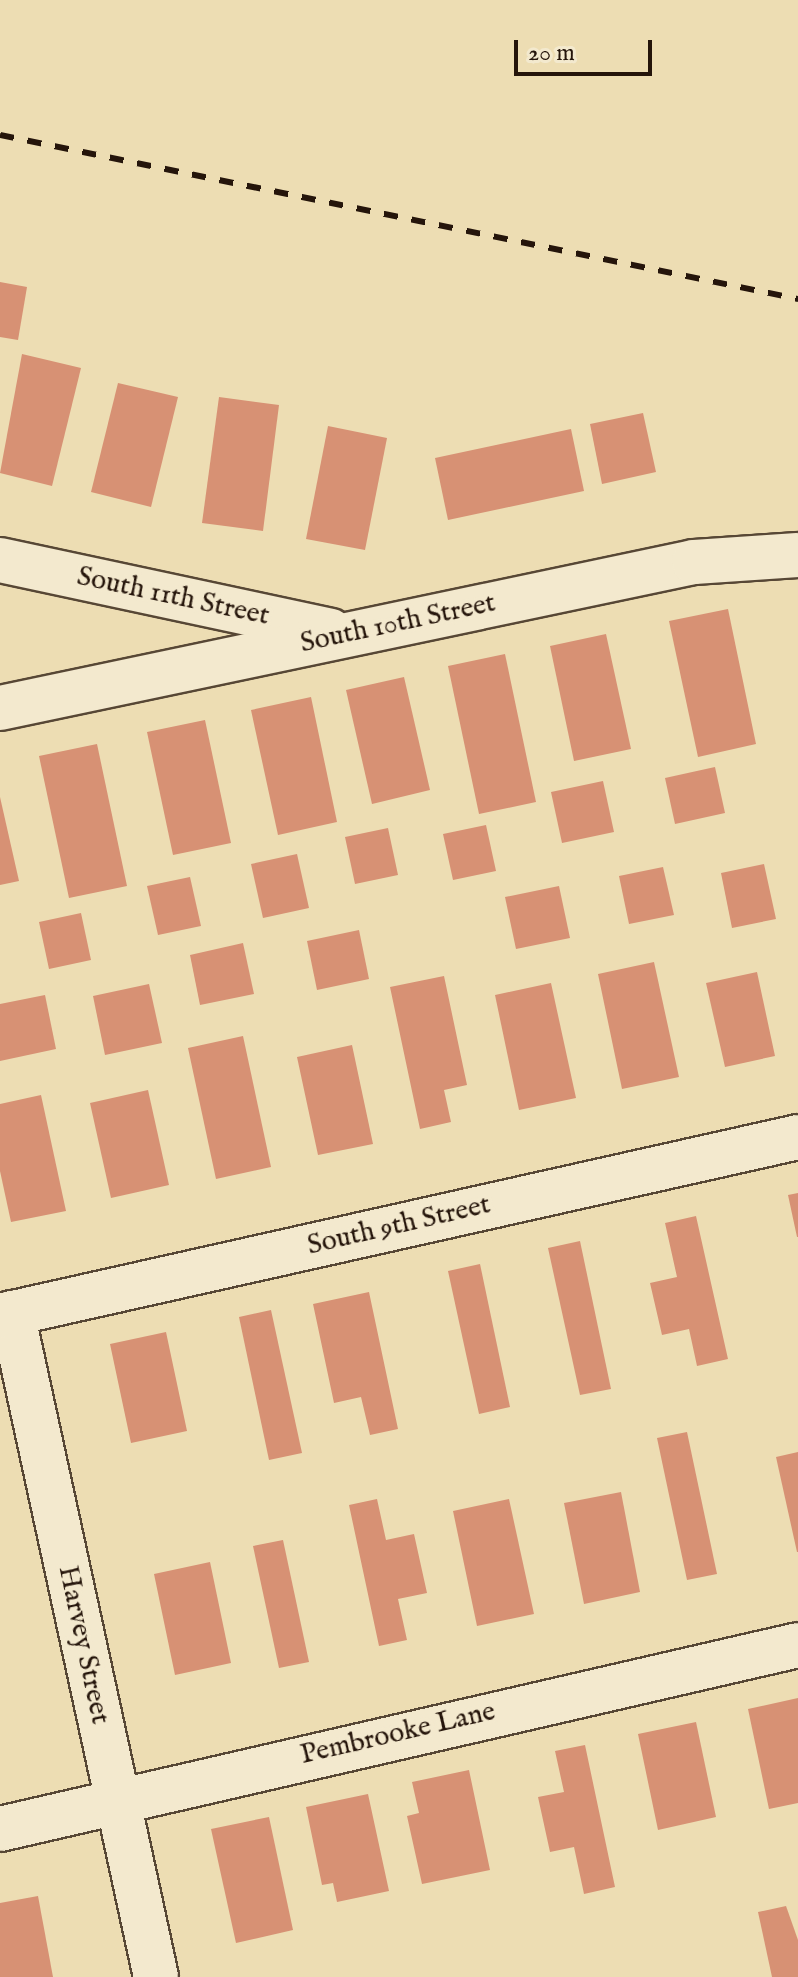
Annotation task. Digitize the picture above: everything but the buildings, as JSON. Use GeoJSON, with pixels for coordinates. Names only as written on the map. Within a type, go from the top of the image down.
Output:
{"type":"FeatureCollection","features":[{"type":"Feature","properties":{"kind":"street","name":"South 10th Street"},"geometry":{"type":"LineString","coordinates":[[0,708],[694,562],[798,555]]}},
{"type":"Feature","properties":{"kind":"street","name":"South 11th Street"},"geometry":{"type":"LineString","coordinates":[[0,560],[347,635]]}},
{"type":"Feature","properties":{"kind":"street","name":"South 9th Street"},"geometry":{"type":"LineString","coordinates":[[6,1315],[798,1137]]}},
{"type":"Feature","properties":{"kind":"street","name":"Harvey Street"},"geometry":{"type":"LineString","coordinates":[[6,1315],[156,1977]]}},
{"type":"Feature","properties":{"kind":"street","name":"Pembrooke Lane"},"geometry":{"type":"LineString","coordinates":[[0,1829],[115,1797],[798,1645]]}},
{"type":"Feature","properties":{"kind":"railway"},"geometry":{"type":"LineString","coordinates":[[0,135],[798,299]]}}]}
